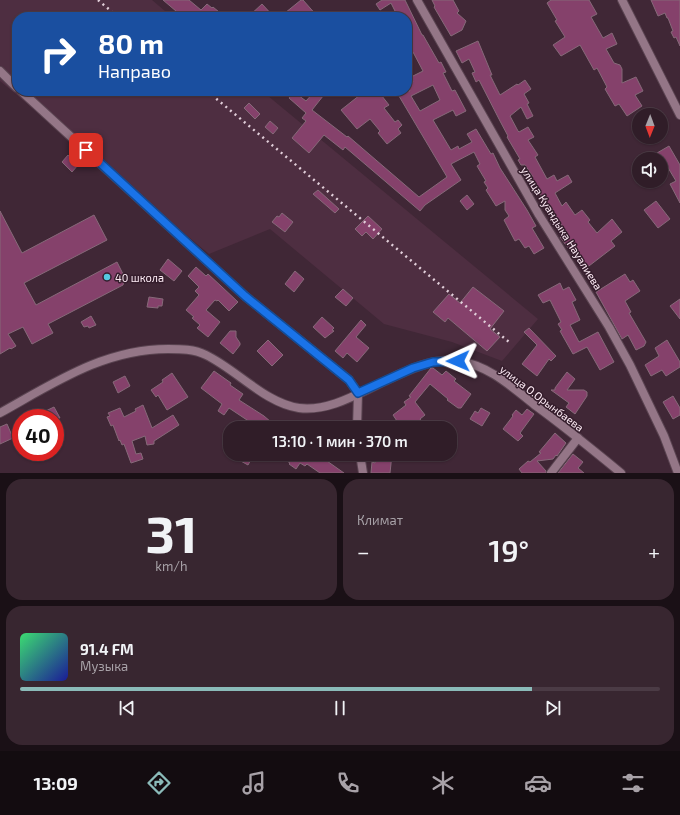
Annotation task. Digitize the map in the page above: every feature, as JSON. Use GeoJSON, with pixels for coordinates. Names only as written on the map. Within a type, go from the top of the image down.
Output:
{"type":"FeatureCollection","features":[{"type":"Feature","properties":{"kind":"street","name":"улица Куандыка Науалиева"},"geometry":{"type":"LineString","coordinates":[[417,0],[535,209],[612,333],[664,436],[678,473]]}},
{"type":"Feature","properties":{"kind":"street"},"geometry":{"type":"LineString","coordinates":[[622,0],[680,115]]}},
{"type":"Feature","properties":{"kind":"street"},"geometry":{"type":"LineString","coordinates":[[0,71],[12,83]]}},
{"type":"Feature","properties":{"kind":"street"},"geometry":{"type":"LineString","coordinates":[[26,96],[245,296],[349,380],[358,393],[357,421]]}},
{"type":"Feature","properties":{"kind":"street","name":"улица О.Орынбаева"},"geometry":{"type":"LineString","coordinates":[[0,412],[75,372],[102,360],[127,353],[158,349],[186,349],[205,355],[274,401],[301,408],[323,407],[413,368],[433,362],[458,361],[472,364],[495,374],[621,473]]}},
{"type":"Feature","properties":{"kind":"street"},"geometry":{"type":"LineString","coordinates":[[551,473],[578,438]]}},
{"type":"Feature","properties":{"kind":"street"},"geometry":{"type":"LineString","coordinates":[[361,461],[363,473]]}},
{"type":"Feature","properties":{"kind":"shaded area"},"geometry":{"type":"Polygon","coordinates":[[[0,0],[152,0],[166,12],[12,12],[12,91],[0,81],[0,0]]]}},
{"type":"Feature","properties":{"kind":"shaded area"},"geometry":{"type":"Polygon","coordinates":[[[18,96],[268,96],[538,319],[502,361],[452,342],[384,324],[270,229],[209,254],[18,96]]]}},
{"type":"Feature","properties":{"kind":"building"},"geometry":{"type":"Polygon","coordinates":[[[163,0],[189,0],[201,10],[207,4],[219,12],[177,12],[163,0]]]}},
{"type":"Feature","properties":{"kind":"building"},"geometry":{"type":"Polygon","coordinates":[[[303,0],[314,12],[286,12],[303,0]]]}},
{"type":"Feature","properties":{"kind":"building"},"geometry":{"type":"Polygon","coordinates":[[[382,0],[405,0],[411,12],[396,12],[391,3],[380,10],[376,4],[382,0]]]}},
{"type":"Feature","properties":{"kind":"building"},"geometry":{"type":"Polygon","coordinates":[[[432,0],[453,0],[459,11],[457,13],[466,21],[462,30],[451,36],[434,7],[435,6],[432,0]]]}},
{"type":"Feature","properties":{"kind":"building"},"geometry":{"type":"Polygon","coordinates":[[[551,0],[589,0],[597,14],[591,17],[603,38],[612,33],[617,44],[606,49],[614,63],[620,65],[622,69],[622,83],[636,77],[643,91],[635,95],[642,106],[639,108],[632,108],[632,113],[627,116],[619,104],[615,106],[605,89],[607,87],[597,68],[594,70],[580,45],[561,56],[553,45],[565,37],[555,21],[557,20],[547,3],[551,0]]]}},
{"type":"Feature","properties":{"kind":"building"},"geometry":{"type":"Polygon","coordinates":[[[651,0],[680,0],[680,46],[676,37],[674,38],[671,32],[673,31],[665,13],[658,16],[651,0]]]}},
{"type":"Feature","properties":{"kind":"building"},"geometry":{"type":"Polygon","coordinates":[[[262,4],[269,12],[253,12],[262,4]]]}},
{"type":"Feature","properties":{"kind":"building"},"geometry":{"type":"Polygon","coordinates":[[[412,14],[422,35],[439,63],[441,62],[446,72],[443,73],[452,91],[455,90],[466,111],[456,116],[453,110],[433,120],[451,150],[458,146],[459,149],[472,142],[467,134],[476,129],[491,154],[493,153],[500,168],[527,210],[536,226],[532,228],[544,248],[534,254],[529,246],[525,248],[519,239],[515,241],[504,220],[509,216],[505,210],[505,201],[496,206],[486,190],[488,188],[484,182],[486,181],[477,166],[480,164],[474,152],[451,164],[461,180],[425,205],[420,211],[345,147],[343,150],[324,135],[309,153],[292,138],[306,121],[302,118],[306,113],[289,98],[291,96],[299,96],[306,101],[310,96],[323,96],[312,110],[347,137],[348,136],[419,197],[447,177],[399,96],[411,96],[420,111],[440,100],[433,85],[412,96],[412,76],[423,71],[413,52],[412,14]]]}},
{"type":"Feature","properties":{"kind":"building"},"geometry":{"type":"Polygon","coordinates":[[[478,41],[492,75],[490,75],[500,95],[525,80],[531,89],[524,94],[529,103],[527,104],[533,116],[527,119],[521,107],[510,116],[519,132],[528,127],[534,137],[528,140],[538,155],[535,157],[547,179],[554,175],[557,181],[568,175],[572,182],[555,193],[562,206],[566,202],[575,215],[582,210],[590,220],[588,222],[597,233],[612,219],[622,232],[611,241],[615,246],[585,269],[560,237],[567,233],[550,208],[548,209],[532,178],[533,177],[525,165],[521,165],[518,160],[520,159],[507,137],[508,136],[479,80],[476,82],[472,73],[475,72],[469,59],[462,63],[456,51],[478,41]]]}},
{"type":"Feature","properties":{"kind":"building"},"geometry":{"type":"Polygon","coordinates":[[[359,96],[382,96],[389,105],[384,108],[395,122],[398,120],[402,125],[398,129],[401,133],[387,144],[378,133],[380,131],[370,119],[357,129],[341,110],[359,96]]]}},
{"type":"Feature","properties":{"kind":"building"},"geometry":{"type":"Polygon","coordinates":[[[249,103],[260,114],[255,119],[244,108],[249,103]]]}},
{"type":"Feature","properties":{"kind":"building"},"geometry":{"type":"Polygon","coordinates":[[[270,121],[278,128],[273,134],[265,127],[270,121]]]}},
{"type":"Feature","properties":{"kind":"building"},"geometry":{"type":"Polygon","coordinates":[[[669,146],[680,165],[680,203],[670,184],[676,181],[668,168],[668,152],[659,152],[669,146]]]}},
{"type":"Feature","properties":{"kind":"building"},"geometry":{"type":"Polygon","coordinates":[[[68,155],[78,165],[72,172],[62,162],[68,155]]]}},
{"type":"Feature","properties":{"kind":"building"},"geometry":{"type":"Polygon","coordinates":[[[318,190],[339,209],[335,213],[313,194],[318,190]]]}},
{"type":"Feature","properties":{"kind":"building"},"geometry":{"type":"Polygon","coordinates":[[[467,195],[474,204],[467,210],[460,201],[467,195]]]}},
{"type":"Feature","properties":{"kind":"building"},"geometry":{"type":"Polygon","coordinates":[[[656,201],[670,219],[658,228],[644,210],[656,201]]]}},
{"type":"Feature","properties":{"kind":"building","name":"40 школа"},"geometry":{"type":"Polygon","coordinates":[[[0,211],[22,253],[94,215],[107,240],[24,283],[36,305],[117,262],[125,278],[123,285],[48,324],[53,333],[32,344],[23,327],[8,334],[16,346],[0,354],[0,211]]]}},
{"type":"Feature","properties":{"kind":"building"},"geometry":{"type":"Polygon","coordinates":[[[282,213],[293,222],[285,232],[272,222],[282,213]]]}},
{"type":"Feature","properties":{"kind":"building"},"geometry":{"type":"Polygon","coordinates":[[[368,216],[382,229],[373,239],[366,232],[362,236],[355,229],[368,216]]]}},
{"type":"Feature","properties":{"kind":"building"},"geometry":{"type":"Polygon","coordinates":[[[168,259],[182,271],[174,281],[160,270],[168,259]]]}},
{"type":"Feature","properties":{"kind":"building"},"geometry":{"type":"Polygon","coordinates":[[[196,267],[206,276],[208,274],[238,302],[229,311],[218,300],[215,300],[206,310],[220,322],[208,337],[197,328],[200,325],[186,310],[199,295],[195,291],[199,287],[188,276],[196,267]]]}},
{"type":"Feature","properties":{"kind":"building"},"geometry":{"type":"Polygon","coordinates":[[[295,271],[304,279],[294,292],[285,284],[295,271]]]}},
{"type":"Feature","properties":{"kind":"building"},"geometry":{"type":"Polygon","coordinates":[[[625,274],[630,282],[633,280],[640,291],[625,301],[631,312],[629,313],[646,342],[644,346],[636,350],[628,335],[622,339],[596,292],[625,274]]]}},
{"type":"Feature","properties":{"kind":"building"},"geometry":{"type":"Polygon","coordinates":[[[560,283],[563,290],[569,287],[576,300],[572,302],[580,320],[570,325],[579,342],[598,332],[614,362],[600,370],[587,347],[573,354],[560,331],[562,330],[558,324],[561,322],[550,300],[543,303],[538,295],[560,283]]]}},
{"type":"Feature","properties":{"kind":"building"},"geometry":{"type":"Polygon","coordinates":[[[473,287],[504,311],[490,329],[500,337],[487,351],[448,318],[445,322],[433,312],[449,294],[460,303],[473,287]]]}},
{"type":"Feature","properties":{"kind":"building"},"geometry":{"type":"Polygon","coordinates":[[[343,289],[353,298],[346,306],[335,297],[343,289]]]}},
{"type":"Feature","properties":{"kind":"building"},"geometry":{"type":"Polygon","coordinates":[[[149,297],[163,299],[162,306],[158,306],[158,308],[147,307],[149,297]]]}},
{"type":"Feature","properties":{"kind":"building"},"geometry":{"type":"Polygon","coordinates":[[[680,299],[680,319],[670,306],[680,299]]]}},
{"type":"Feature","properties":{"kind":"building"},"geometry":{"type":"Polygon","coordinates":[[[91,316],[96,325],[89,328],[88,326],[84,327],[81,322],[91,316]]]}},
{"type":"Feature","properties":{"kind":"building"},"geometry":{"type":"Polygon","coordinates":[[[322,317],[334,328],[332,330],[334,331],[325,338],[313,327],[322,317]]]}},
{"type":"Feature","properties":{"kind":"building"},"geometry":{"type":"Polygon","coordinates":[[[361,320],[366,325],[356,337],[369,348],[357,362],[347,353],[343,358],[335,351],[361,320]]]}},
{"type":"Feature","properties":{"kind":"building"},"geometry":{"type":"Polygon","coordinates":[[[529,328],[556,356],[551,361],[549,359],[537,376],[522,364],[537,345],[524,332],[529,328]]]}},
{"type":"Feature","properties":{"kind":"building"},"geometry":{"type":"Polygon","coordinates":[[[230,331],[236,331],[236,337],[240,343],[233,354],[220,343],[230,331]]]}},
{"type":"Feature","properties":{"kind":"building"},"geometry":{"type":"Polygon","coordinates":[[[268,340],[283,355],[272,366],[257,351],[268,340]]]}},
{"type":"Feature","properties":{"kind":"building"},"geometry":{"type":"Polygon","coordinates":[[[667,340],[680,362],[680,367],[666,376],[662,370],[651,376],[645,365],[659,356],[655,348],[667,340]]]}},
{"type":"Feature","properties":{"kind":"building"},"geometry":{"type":"Polygon","coordinates":[[[431,368],[442,375],[446,371],[456,379],[454,381],[471,394],[461,408],[458,408],[430,384],[415,402],[425,415],[420,419],[421,421],[397,421],[393,415],[406,405],[404,402],[411,397],[409,396],[431,368]]]}},
{"type":"Feature","properties":{"kind":"building"},"geometry":{"type":"Polygon","coordinates":[[[214,371],[243,394],[239,400],[270,421],[248,421],[229,408],[224,415],[218,411],[222,404],[201,388],[214,371]]]}},
{"type":"Feature","properties":{"kind":"building"},"geometry":{"type":"Polygon","coordinates":[[[567,372],[575,379],[567,390],[584,390],[587,392],[587,396],[575,414],[566,407],[569,403],[551,390],[555,390],[567,372]]]}},
{"type":"Feature","properties":{"kind":"building"},"geometry":{"type":"Polygon","coordinates":[[[172,373],[188,397],[167,410],[158,395],[156,397],[151,390],[163,382],[162,380],[172,373]]]}},
{"type":"Feature","properties":{"kind":"building"},"geometry":{"type":"Polygon","coordinates":[[[125,376],[130,386],[118,393],[113,382],[125,376]]]}},
{"type":"Feature","properties":{"kind":"building"},"geometry":{"type":"Polygon","coordinates":[[[673,396],[680,408],[680,415],[673,419],[663,402],[673,396]]]}},
{"type":"Feature","properties":{"kind":"building"},"geometry":{"type":"Polygon","coordinates":[[[143,405],[152,428],[173,415],[179,425],[154,441],[154,444],[147,445],[145,436],[132,441],[136,454],[141,453],[143,459],[131,463],[124,444],[122,445],[120,440],[119,441],[113,425],[111,426],[107,417],[110,416],[108,413],[120,408],[124,417],[136,411],[135,409],[143,405]]]}},
{"type":"Feature","properties":{"kind":"building"},"geometry":{"type":"Polygon","coordinates":[[[481,408],[490,413],[482,426],[470,419],[475,411],[478,413],[481,408]]]}},
{"type":"Feature","properties":{"kind":"building"},"geometry":{"type":"Polygon","coordinates":[[[527,409],[534,414],[520,433],[523,436],[518,441],[503,429],[516,410],[522,415],[527,409]]]}},
{"type":"Feature","properties":{"kind":"building"},"geometry":{"type":"Polygon","coordinates":[[[7,424],[12,438],[0,444],[0,427],[7,424]]]}},
{"type":"Feature","properties":{"kind":"building"},"geometry":{"type":"Polygon","coordinates":[[[555,433],[566,443],[557,456],[556,455],[553,459],[537,461],[546,473],[522,473],[519,469],[541,453],[539,452],[555,433]]]}},
{"type":"Feature","properties":{"kind":"building"},"geometry":{"type":"Polygon","coordinates":[[[573,454],[583,462],[578,468],[584,473],[558,473],[573,454]]]}},
{"type":"Feature","properties":{"kind":"building"},"geometry":{"type":"Polygon","coordinates":[[[241,461],[250,461],[248,465],[241,461]]]}},
{"type":"Feature","properties":{"kind":"building"},"geometry":{"type":"Polygon","coordinates":[[[287,461],[327,461],[344,473],[320,473],[307,464],[305,466],[300,463],[296,469],[289,464],[290,463],[287,461]]]}},
{"type":"Feature","properties":{"kind":"building"},"geometry":{"type":"Polygon","coordinates":[[[375,461],[391,461],[390,473],[371,473],[372,462],[375,463],[375,461]]]}},
{"type":"Feature","properties":{"kind":"railway"},"geometry":{"type":"LineString","coordinates":[[98,0],[112,12]]}},
{"type":"Feature","properties":{"kind":"railway"},"geometry":{"type":"LineString","coordinates":[[213,96],[509,342]]}},
{"type":"Feature","properties":{"kind":"place","name":"40 школа"},"geometry":{"type":"Point","coordinates":[107,277]}},
{"type":"Feature","properties":{"kind":"route"},"geometry":{"type":"LineString","coordinates":[[86,150],[245,296],[349,380],[358,393],[413,368],[433,362],[458,361]]}}]}
